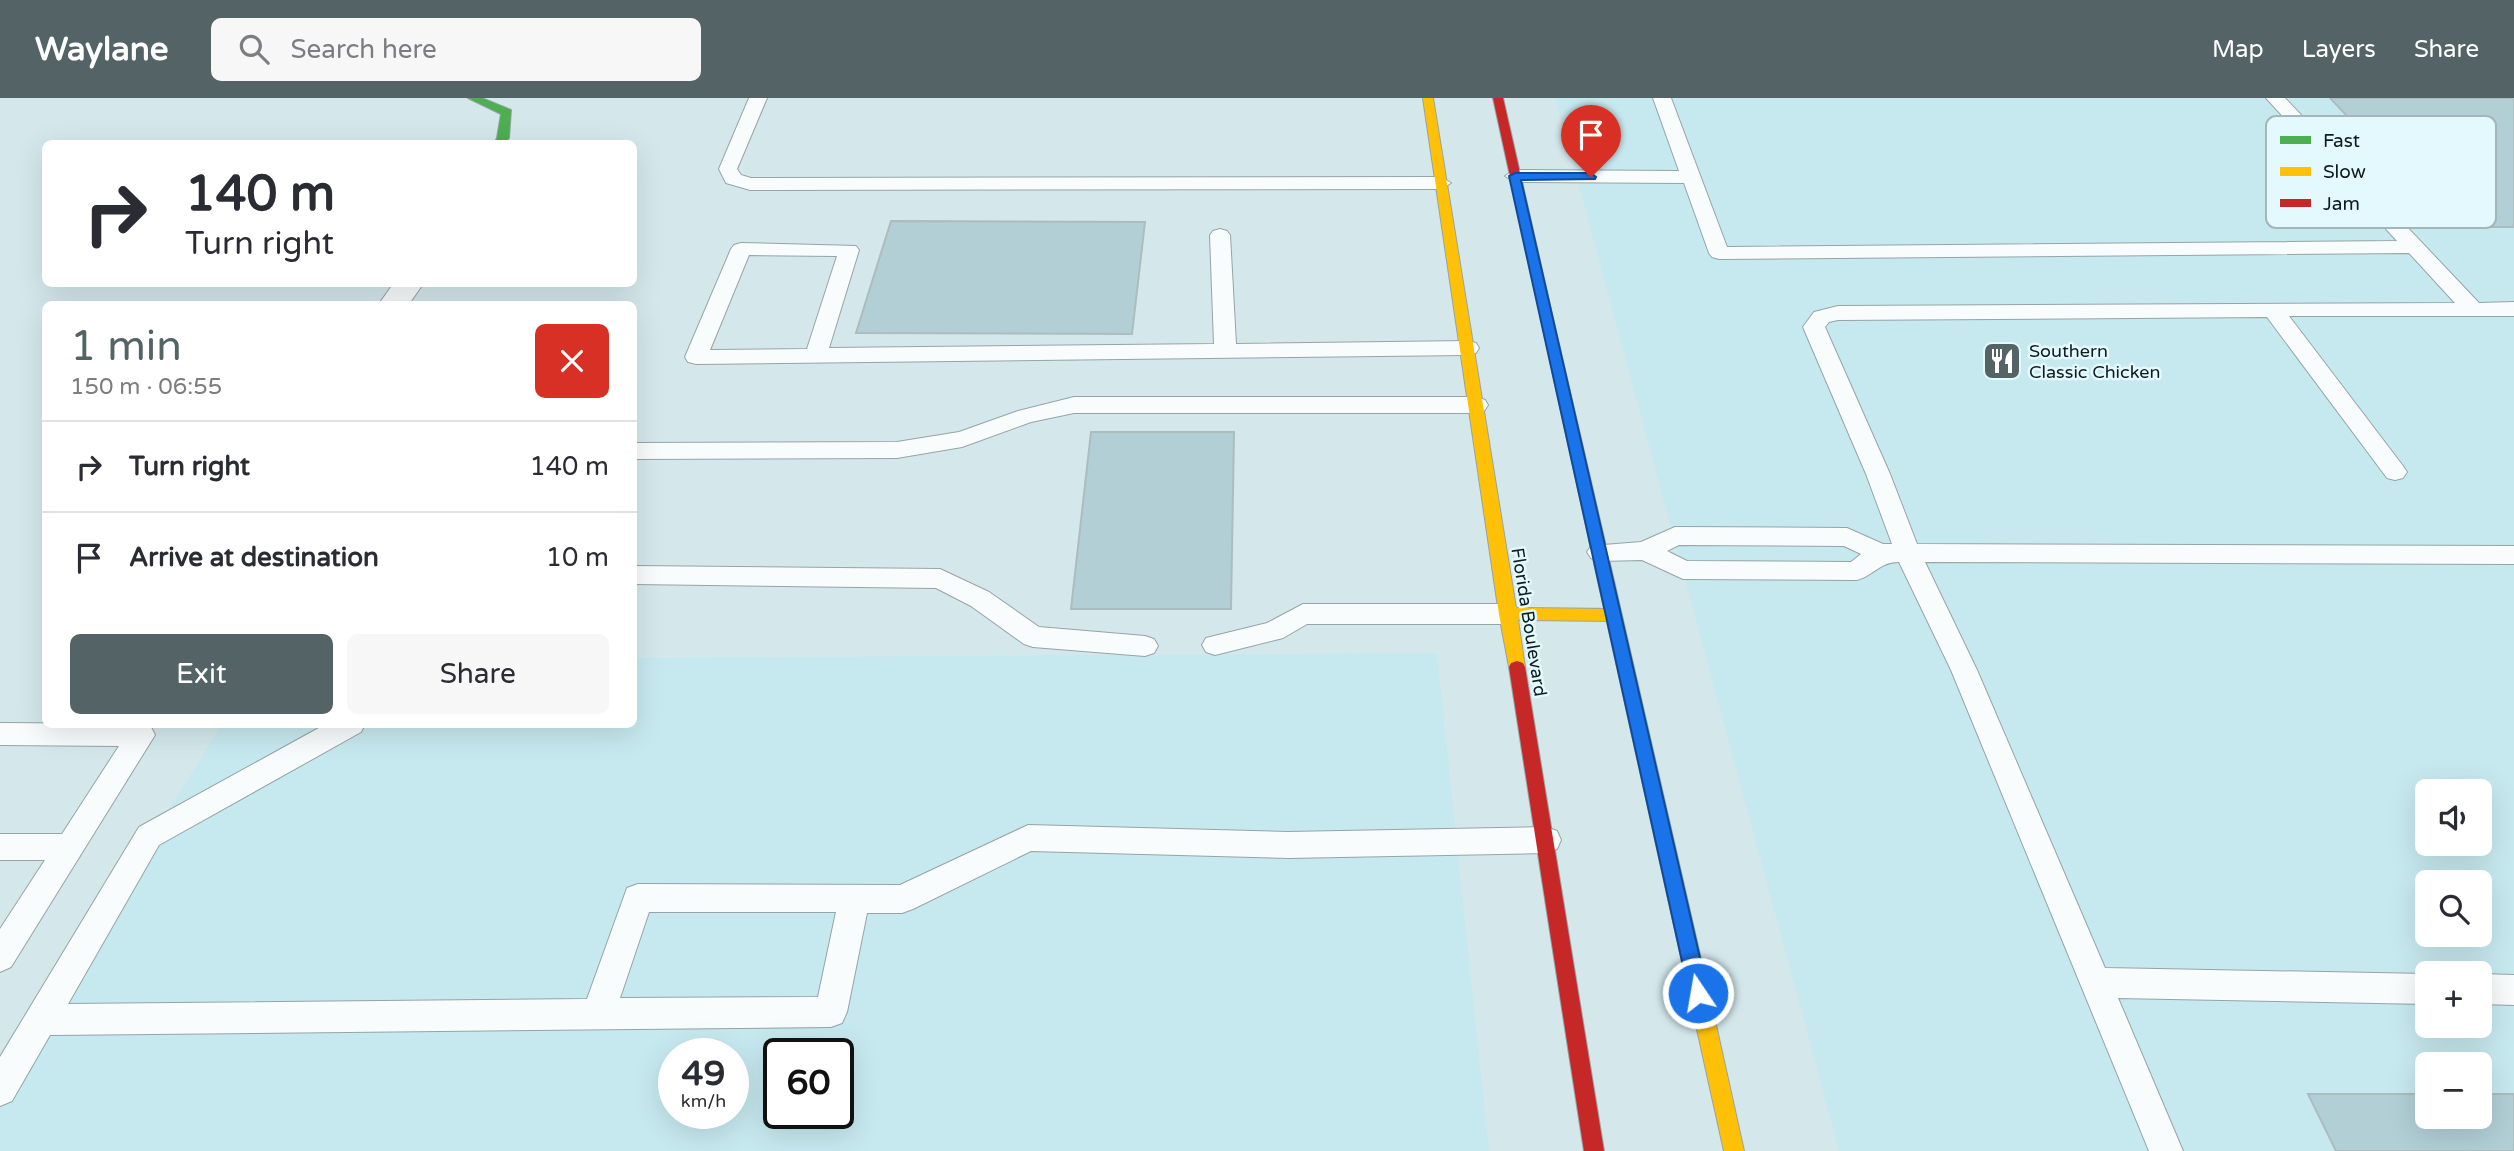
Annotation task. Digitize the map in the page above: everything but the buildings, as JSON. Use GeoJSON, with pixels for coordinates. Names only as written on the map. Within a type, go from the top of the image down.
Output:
{"type":"FeatureCollection","features":[{"type":"Feature","properties":{"kind":"main road"},"geometry":{"type":"LineString","coordinates":[[472,98],[507,112],[502,140]]}},
{"type":"Feature","properties":{"kind":"main road","name":"Florida Boulevard"},"geometry":{"type":"LineString","coordinates":[[1428,98],[1507,614],[1546,840],[1594,1151]]}},
{"type":"Feature","properties":{"kind":"main road"},"geometry":{"type":"LineString","coordinates":[[1498,98],[1734,1151]]}},
{"type":"Feature","properties":{"kind":"main road"},"geometry":{"type":"LineString","coordinates":[[1507,614],[1614,615]]}},
{"type":"Feature","properties":{"kind":"lane"},"geometry":{"type":"LineString","coordinates":[[758,98],[728,169],[733,179],[750,184],[1441,183]]}},
{"type":"Feature","properties":{"kind":"lane"},"geometry":{"type":"LineString","coordinates":[[1662,98],[1718,253],[2414,247]]}},
{"type":"Feature","properties":{"kind":"lane"},"geometry":{"type":"LineString","coordinates":[[2276,98],[2293,116]]}},
{"type":"Feature","properties":{"kind":"lane"},"geometry":{"type":"LineString","coordinates":[[1515,176],[1692,177]]}},
{"type":"Feature","properties":{"kind":"lane"},"geometry":{"type":"LineString","coordinates":[[2396,228],[2473,309]]}},
{"type":"Feature","properties":{"kind":"lane"},"geometry":{"type":"LineString","coordinates":[[1220,234],[1225,351]]}},
{"type":"Feature","properties":{"kind":"lane"},"geometry":{"type":"LineString","coordinates":[[816,355],[849,250],[741,249],[696,357],[1468,348]]}},
{"type":"Feature","properties":{"kind":"lane"},"geometry":{"type":"LineString","coordinates":[[2166,1151],[1964,670],[1908,554],[1878,474],[1814,327],[1822,317],[1838,313],[2514,309]]}},
{"type":"Feature","properties":{"kind":"lane"},"geometry":{"type":"LineString","coordinates":[[2273,310],[2395,472]]}},
{"type":"Feature","properties":{"kind":"lane"},"geometry":{"type":"LineString","coordinates":[[637,451],[897,450],[962,439],[1026,416],[1074,405],[1477,405]]}},
{"type":"Feature","properties":{"kind":"lane"},"geometry":{"type":"LineString","coordinates":[[1600,552],[1645,551],[1675,536],[1847,537],[1880,553],[1908,554],[2514,555]]}},
{"type":"Feature","properties":{"kind":"lane"},"geometry":{"type":"LineString","coordinates":[[1645,551],[1683,570],[1793,571],[1857,571],[1880,553]]}},
{"type":"Feature","properties":{"kind":"lane"},"geometry":{"type":"LineString","coordinates":[[637,575],[940,579],[980,599],[1032,637],[1145,646]]}},
{"type":"Feature","properties":{"kind":"lane"},"geometry":{"type":"LineString","coordinates":[[1215,645],[1274,631],[1303,614],[1507,614]]}},
{"type":"Feature","properties":{"kind":"lane"},"geometry":{"type":"LineString","coordinates":[[0,1089],[149,836],[344,728]]}},
{"type":"Feature","properties":{"kind":"lane"},"geometry":{"type":"LineString","coordinates":[[0,734],[141,735],[0,957]]}},
{"type":"Feature","properties":{"kind":"lane"},"geometry":{"type":"LineString","coordinates":[[598,1014],[638,898],[902,899],[1028,838],[1288,845],[1546,840]]}},
{"type":"Feature","properties":{"kind":"lane"},"geometry":{"type":"LineString","coordinates":[[0,848],[70,847]]}},
{"type":"Feature","properties":{"kind":"lane"},"geometry":{"type":"LineString","coordinates":[[41,1020],[831,1012],[853,899]]}},
{"type":"Feature","properties":{"kind":"lane"},"geometry":{"type":"LineString","coordinates":[[2095,983],[2415,989]]}},
{"type":"Feature","properties":{"kind":"lane"},"geometry":{"type":"LineString","coordinates":[[2492,989],[2514,990]]}},
{"type":"Feature","properties":{"kind":"shaded area"},"geometry":{"type":"Polygon","coordinates":[[[1555,98],[2514,98],[2514,1151],[1839,1151],[1555,98]]]}},
{"type":"Feature","properties":{"kind":"shaded area"},"geometry":{"type":"Polygon","coordinates":[[[1437,653],[1489,1151],[0,1151],[0,1074],[220,728],[637,728],[637,658],[1437,653]]]}},
{"type":"Feature","properties":{"kind":"traffic: fast"},"geometry":{"type":"LineString","coordinates":[[473,98],[507,112],[502,140]]}},
{"type":"Feature","properties":{"kind":"traffic: fast"},"geometry":{"type":"LineString","coordinates":[[1606,581],[1702,1007]]}},
{"type":"Feature","properties":{"kind":"traffic: slow"},"geometry":{"type":"LineString","coordinates":[[1428,98],[1517,667]]}},
{"type":"Feature","properties":{"kind":"traffic: slow"},"geometry":{"type":"LineString","coordinates":[[1546,314],[1606,581]]}},
{"type":"Feature","properties":{"kind":"traffic: slow"},"geometry":{"type":"LineString","coordinates":[[1507,614],[1614,615]]}},
{"type":"Feature","properties":{"kind":"traffic: slow"},"geometry":{"type":"LineString","coordinates":[[1702,1007],[1734,1151]]}},
{"type":"Feature","properties":{"kind":"traffic: jam"},"geometry":{"type":"LineString","coordinates":[[1498,98],[1546,314]]}},
{"type":"Feature","properties":{"kind":"traffic: jam"},"geometry":{"type":"LineString","coordinates":[[1517,667],[1594,1151]]}},
{"type":"Feature","properties":{"kind":"place","name":"Southern Classic Chicken"},"geometry":{"type":"Point","coordinates":[2002,361]}},
{"type":"Feature","properties":{"kind":"route"},"geometry":{"type":"LineString","coordinates":[[1591,177],[1515,176],[1698,993]]}}]}
